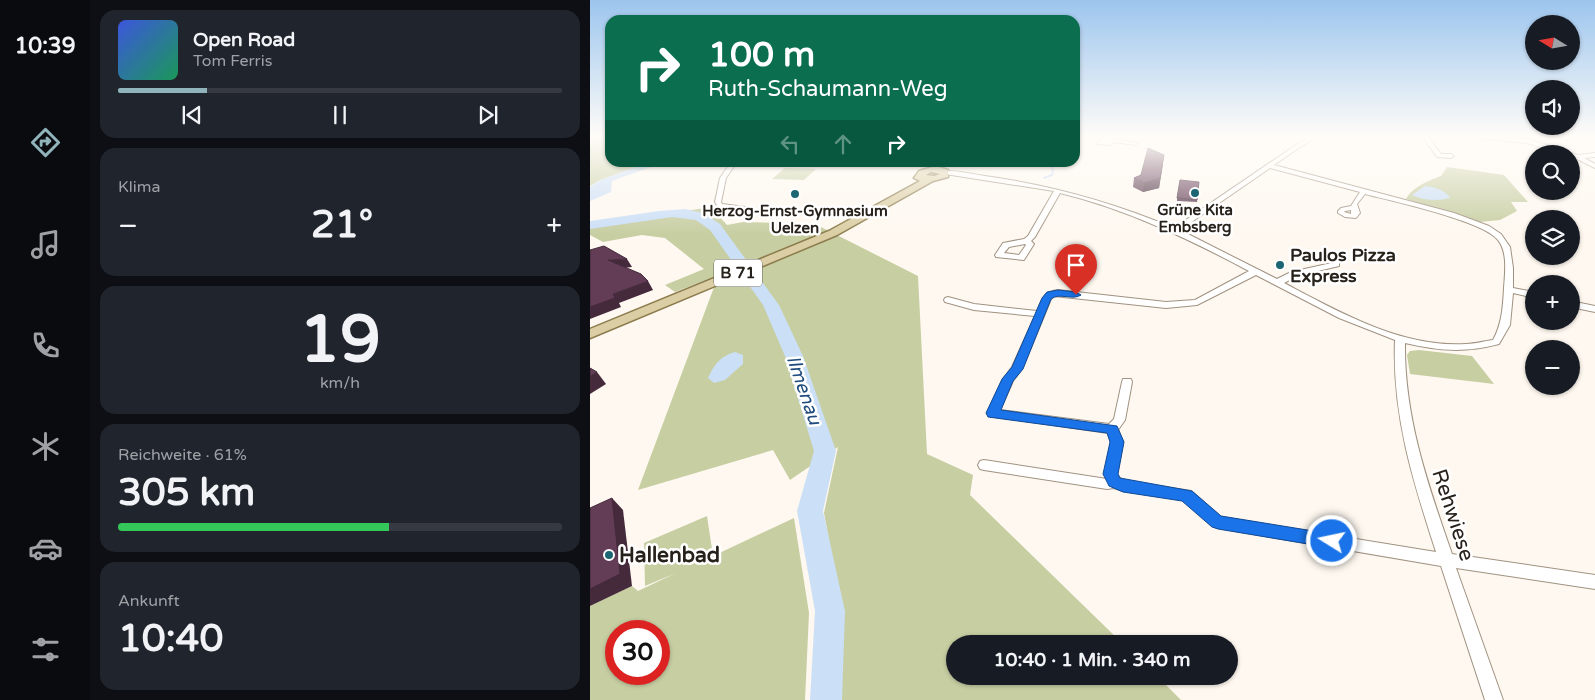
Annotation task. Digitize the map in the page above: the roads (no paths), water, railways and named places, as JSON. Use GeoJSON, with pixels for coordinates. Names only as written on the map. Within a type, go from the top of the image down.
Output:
{"type":"FeatureCollection","features":[{"type":"Feature","properties":{"kind":"main road","name":"B 71"},"geometry":{"type":"LineString","coordinates":[[590,334],[833,233],[893,199],[934,171]]}},
{"type":"Feature","properties":{"kind":"street"},"geometry":{"type":"LineString","coordinates":[[720,206],[718,196],[723,178],[729,169]]}},
{"type":"Feature","properties":{"kind":"street"},"geometry":{"type":"LineString","coordinates":[[1175,230],[1266,169]]}},
{"type":"Feature","properties":{"kind":"street"},"geometry":{"type":"LineString","coordinates":[[934,171],[1058,190],[1107,204],[1175,230],[1339,315],[1400,338],[1428,345],[1456,348],[1484,346],[1496,342],[1504,328],[1508,289],[1507,248],[1504,242],[1493,232],[1451,215],[1280,169]]}},
{"type":"Feature","properties":{"kind":"street"},"geometry":{"type":"LineString","coordinates":[[1026,241],[1058,190]]}},
{"type":"Feature","properties":{"kind":"street"},"geometry":{"type":"LineString","coordinates":[[1354,208],[1354,204],[1364,191]]}},
{"type":"Feature","properties":{"kind":"street"},"geometry":{"type":"LineString","coordinates":[[1277,283],[1294,274],[1336,264]]}},
{"type":"Feature","properties":{"kind":"street"},"geometry":{"type":"LineString","coordinates":[[1112,429],[993,413],[1008,379],[1017,369],[1047,298],[1051,294],[1058,293],[1166,305],[1197,302],[1256,271]]}},
{"type":"Feature","properties":{"kind":"street"},"geometry":{"type":"LineString","coordinates":[[1508,289],[1525,293]]}},
{"type":"Feature","properties":{"kind":"street"},"geometry":{"type":"LineString","coordinates":[[948,300],[974,307],[1040,314]]}},
{"type":"Feature","properties":{"kind":"street"},"geometry":{"type":"LineString","coordinates":[[1580,306],[1595,309]]}},
{"type":"Feature","properties":{"kind":"street","name":"Rehwiese"},"geometry":{"type":"LineString","coordinates":[[1400,338],[1399,385],[1404,422],[1421,483],[1494,700]]}},
{"type":"Feature","properties":{"kind":"street"},"geometry":{"type":"LineString","coordinates":[[1112,429],[1119,420],[1127,382]]}},
{"type":"Feature","properties":{"kind":"street"},"geometry":{"type":"LineString","coordinates":[[1112,429],[1117,442],[1111,474],[1115,482],[1123,486],[1186,495],[1218,522],[1446,560],[1595,582]]}},
{"type":"Feature","properties":{"kind":"street"},"geometry":{"type":"LineString","coordinates":[[984,465],[1107,484],[1115,482]]}},
{"type":"Feature","properties":{"kind":"water"},"geometry":{"type":"Polygon","coordinates":[[[632,169],[646,169],[612,181],[611,192],[590,201],[590,187],[600,180],[632,169]]]}},
{"type":"Feature","properties":{"kind":"water"},"geometry":{"type":"Polygon","coordinates":[[[1425,186],[1443,191],[1450,198],[1431,200],[1412,195],[1425,186]]]}},
{"type":"Feature","properties":{"kind":"water"},"geometry":{"type":"Polygon","coordinates":[[[735,352],[743,355],[743,364],[725,380],[714,383],[708,378],[718,362],[725,356],[735,352]]]}},
{"type":"Feature","properties":{"kind":"waterway"},"geometry":{"type":"LineString","coordinates":[[1044,178],[1052,175],[1052,169]]}},
{"type":"Feature","properties":{"kind":"waterway","name":"Ilmenau"},"geometry":{"type":"LineString","coordinates":[[590,225],[672,213],[685,213],[701,217],[715,227],[771,305],[794,356],[825,451],[810,511],[830,611],[826,700]]}},
{"type":"Feature","properties":{"kind":"place","name":"Grüne Kita Embsberg"},"geometry":{"type":"Point","coordinates":[1195,193]}},
{"type":"Feature","properties":{"kind":"place","name":"Herzog-Ernst-Gymnasium Uelzen"},"geometry":{"type":"Point","coordinates":[795,194]}},
{"type":"Feature","properties":{"kind":"place","name":"Paulos Pizza Express"},"geometry":{"type":"Point","coordinates":[1280,265]}},
{"type":"Feature","properties":{"kind":"place","name":"Hallenbad"},"geometry":{"type":"Point","coordinates":[609,555]}}]}
